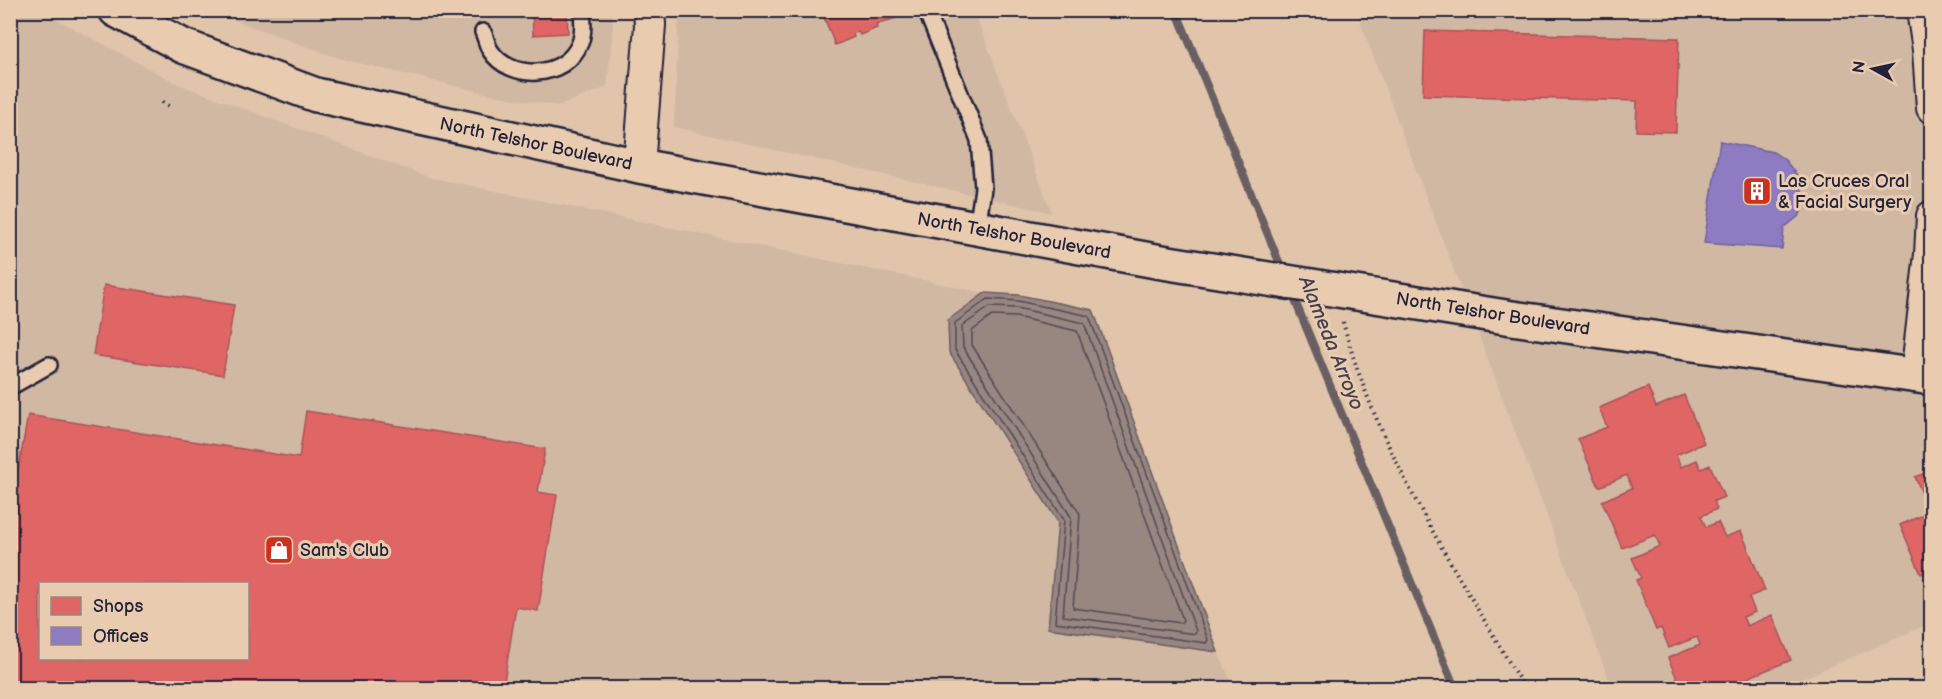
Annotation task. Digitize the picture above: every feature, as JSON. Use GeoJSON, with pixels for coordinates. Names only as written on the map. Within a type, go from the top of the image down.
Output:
{"type":"FeatureCollection","features":[{"type":"Feature","properties":{"kind":"main road","name":"North Telshor Boulevard"},"geometry":{"type":"LineString","coordinates":[[116,10],[183,46],[316,95],[639,166],[977,230],[1227,272],[1534,321],[1924,377]]}},
{"type":"Feature","properties":{"kind":"street"},"geometry":{"type":"LineString","coordinates":[[639,166],[650,25],[649,10]]}},
{"type":"Feature","properties":{"kind":"street"},"geometry":{"type":"LineString","coordinates":[[1922,10],[1928,50],[1932,108]]}},
{"type":"Feature","properties":{"kind":"street"},"geometry":{"type":"LineString","coordinates":[[1924,377],[1932,216]]}},
{"type":"Feature","properties":{"kind":"lane"},"geometry":{"type":"LineString","coordinates":[[483,32],[491,51],[501,62],[517,70],[538,73],[555,69],[570,59],[580,44],[582,10]]}},
{"type":"Feature","properties":{"kind":"lane"},"geometry":{"type":"LineString","coordinates":[[926,10],[978,140],[983,188],[977,230]]}},
{"type":"Feature","properties":{"kind":"lane"},"geometry":{"type":"LineString","coordinates":[[10,387],[49,365]]}},
{"type":"Feature","properties":{"kind":"path"},"geometry":{"type":"LineString","coordinates":[[162,102],[170,107]]}},
{"type":"Feature","properties":{"kind":"path"},"geometry":{"type":"LineString","coordinates":[[1335,288],[1353,359],[1392,456],[1524,688]]}},
{"type":"Feature","properties":{"kind":"shaded area"},"geometry":{"type":"Polygon","coordinates":[[[237,10],[612,10],[613,26],[607,87],[559,106],[497,96],[338,58],[234,20],[237,10]]]}},
{"type":"Feature","properties":{"kind":"shaded area"},"geometry":{"type":"Polygon","coordinates":[[[10,11],[41,11],[178,84],[428,177],[985,293],[948,320],[949,352],[1058,522],[1048,628],[1218,652],[1234,688],[11,688],[10,11]]]}},
{"type":"Feature","properties":{"kind":"shaded area"},"geometry":{"type":"Polygon","coordinates":[[[679,11],[974,11],[1052,213],[674,127],[679,11]]]}},
{"type":"Feature","properties":{"kind":"shaded area"},"geometry":{"type":"Polygon","coordinates":[[[1356,11],[1931,11],[1931,623],[1781,688],[1612,688],[1356,11]]]}},
{"type":"Feature","properties":{"kind":"water"},"geometry":{"type":"Polygon","coordinates":[[[985,293],[1019,295],[1093,310],[1218,652],[1048,628],[1058,522],[949,352],[948,320],[985,293]]]}},
{"type":"Feature","properties":{"kind":"building: Shops"},"geometry":{"type":"Polygon","coordinates":[[[532,10],[567,10],[568,33],[533,35],[532,10]]]}},
{"type":"Feature","properties":{"kind":"building: Shops"},"geometry":{"type":"Polygon","coordinates":[[[821,10],[897,10],[900,17],[876,24],[877,28],[860,35],[858,31],[853,34],[854,37],[835,45],[821,10]]]}},
{"type":"Feature","properties":{"kind":"building: Shops"},"geometry":{"type":"Polygon","coordinates":[[[1425,31],[1679,38],[1676,132],[1636,131],[1637,101],[1423,95],[1425,31]]]}},
{"type":"Feature","properties":{"kind":"building: Shops"},"geometry":{"type":"Polygon","coordinates":[[[104,285],[234,305],[223,375],[93,355],[104,285]]]}},
{"type":"Feature","properties":{"kind":"building: Shops"},"geometry":{"type":"Polygon","coordinates":[[[1648,387],[1656,407],[1684,395],[1704,443],[1676,455],[1681,467],[1697,460],[1701,469],[1710,465],[1724,497],[1714,501],[1717,509],[1701,516],[1706,527],[1718,522],[1725,537],[1741,531],[1765,590],[1749,597],[1755,612],[1743,617],[1747,626],[1772,615],[1791,660],[1723,688],[1681,688],[1668,658],[1700,645],[1697,637],[1669,648],[1661,628],[1656,630],[1636,580],[1641,578],[1632,558],[1660,546],[1655,535],[1622,548],[1602,501],[1632,488],[1627,475],[1599,487],[1578,439],[1607,427],[1599,408],[1648,387]]]}},
{"type":"Feature","properties":{"kind":"building: Shops","name":"Sam's Club"},"geometry":{"type":"Polygon","coordinates":[[[306,411],[545,449],[538,492],[557,495],[538,611],[516,607],[503,688],[10,688],[10,516],[28,415],[299,458],[306,411]]]}},
{"type":"Feature","properties":{"kind":"building: Shops"},"geometry":{"type":"Polygon","coordinates":[[[1932,470],[1932,570],[1921,574],[1900,525],[1930,512],[1915,477],[1932,470]]]}},
{"type":"Feature","properties":{"kind":"building: Offices","name":"Las Cruces Oral & Facial Surgery"},"geometry":{"type":"Polygon","coordinates":[[[1720,141],[1773,152],[1785,160],[1800,179],[1804,204],[1800,215],[1784,228],[1782,249],[1704,243],[1720,141]]]}},
{"type":"Feature","properties":{"kind":"waterway","name":"Alameda Arroyo"},"geometry":{"type":"LineString","coordinates":[[1176,10],[1284,274]]}},
{"type":"Feature","properties":{"kind":"waterway","name":"Alameda Arroyo"},"geometry":{"type":"LineString","coordinates":[[1291,291],[1455,688]]}},
{"type":"Feature","properties":{"kind":"place","name":"Las Cruces Oral & Facial Surgery"},"geometry":{"type":"Point","coordinates":[1757,191]}},
{"type":"Feature","properties":{"kind":"place","name":"Sam's Club"},"geometry":{"type":"Point","coordinates":[279,550]}}]}
